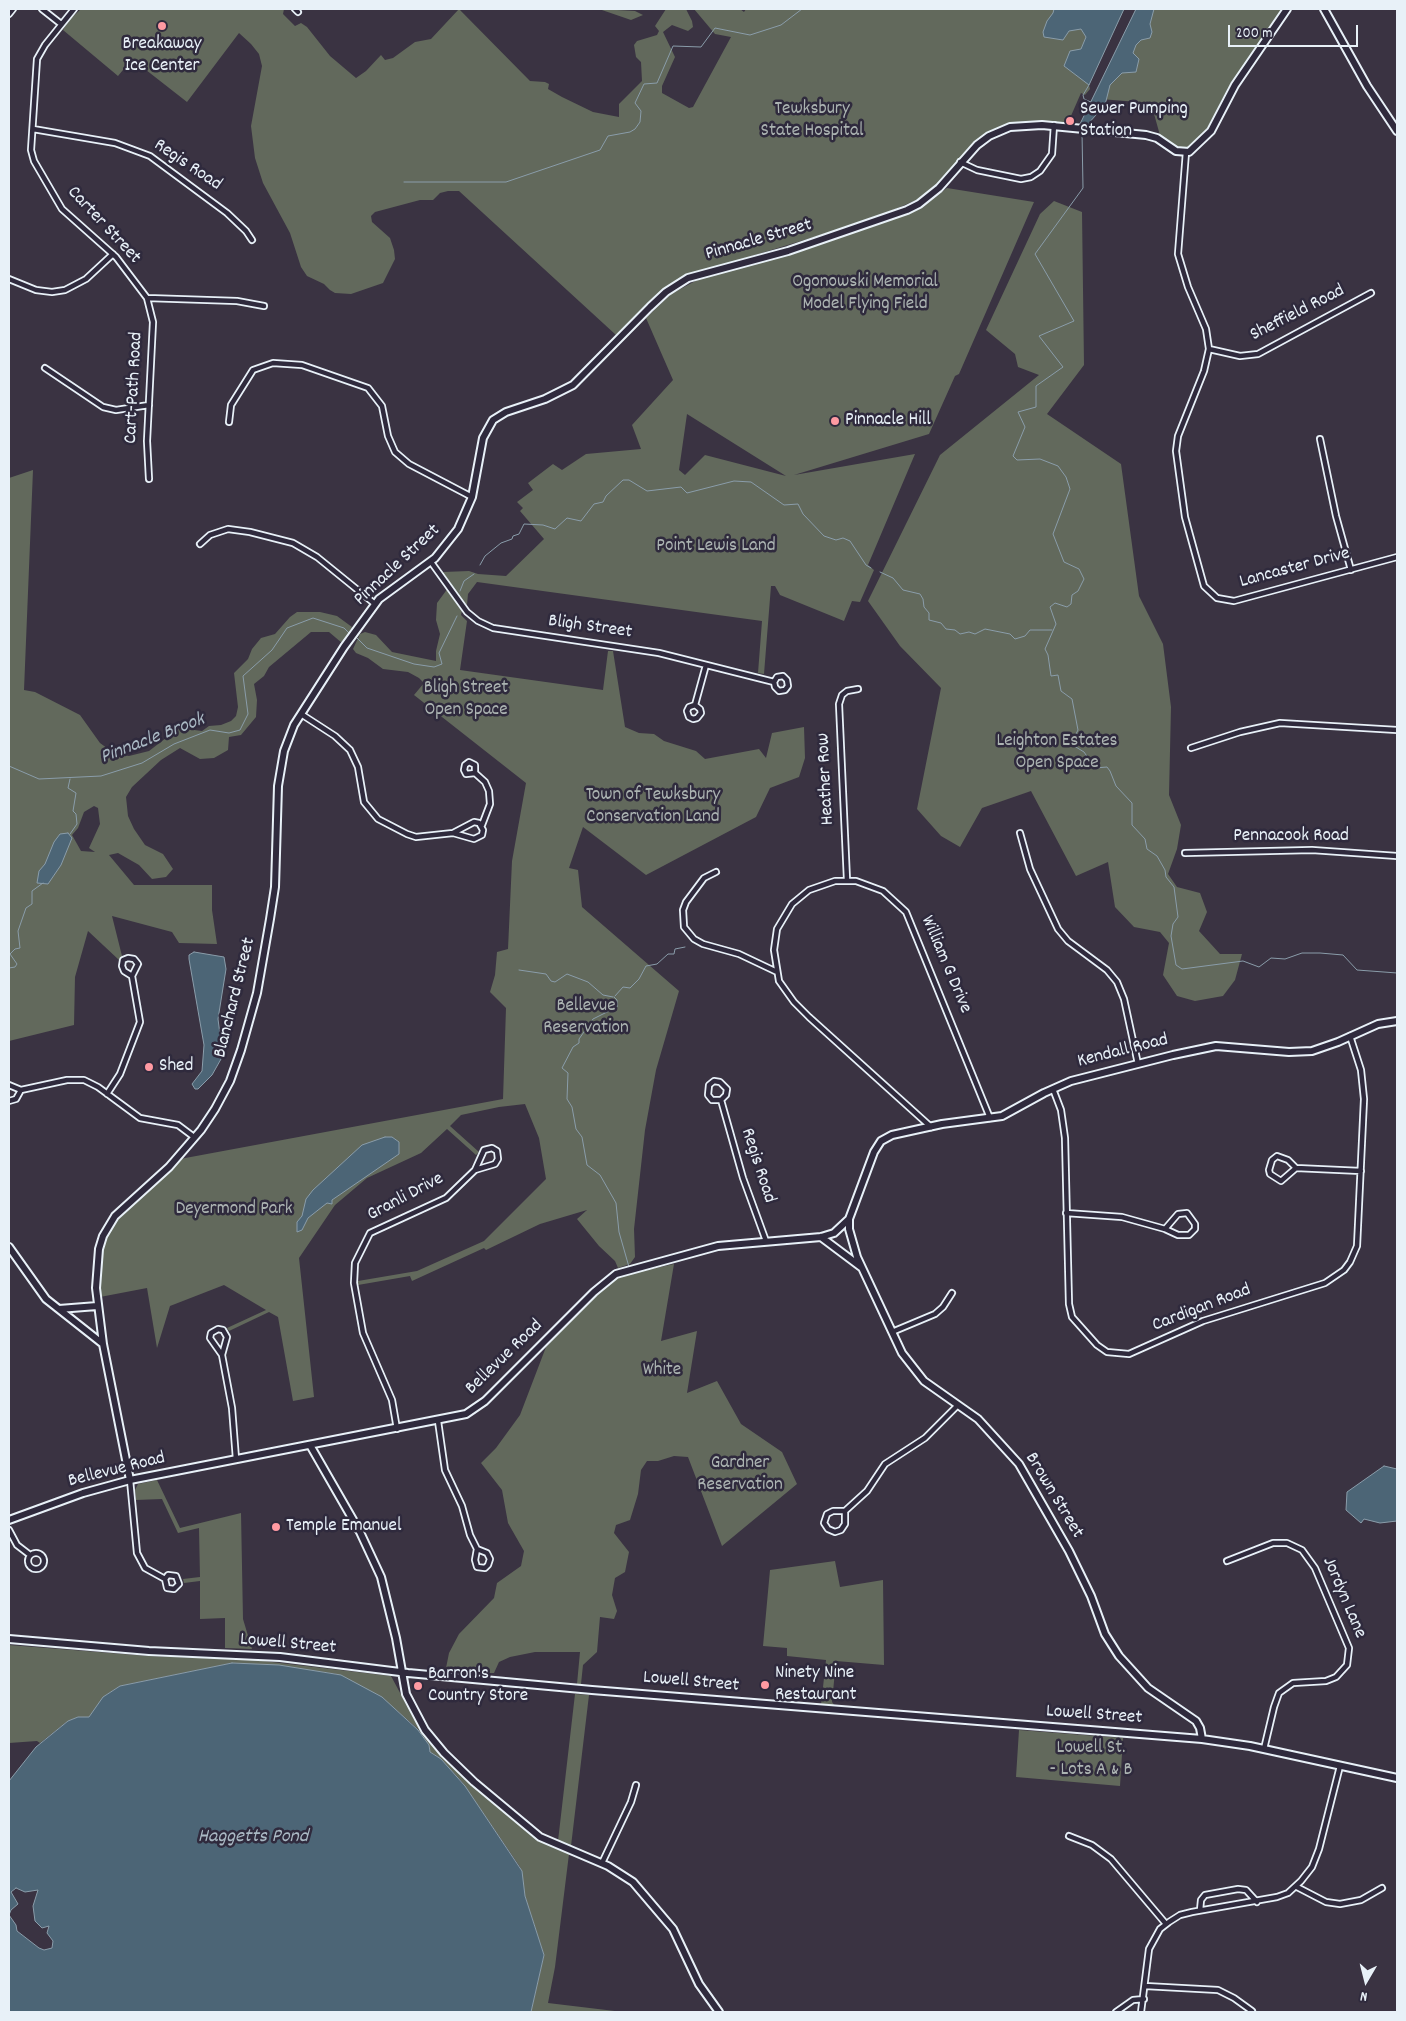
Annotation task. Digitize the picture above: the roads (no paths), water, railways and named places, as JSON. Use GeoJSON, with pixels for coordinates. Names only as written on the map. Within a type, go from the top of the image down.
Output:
{"type":"FeatureCollection","features":[{"type":"Feature","properties":{"kind":"street"},"geometry":{"type":"LineString","coordinates":[[9,14],[13,9]]}},
{"type":"Feature","properties":{"kind":"street"},"geometry":{"type":"LineString","coordinates":[[42,9],[61,24]]}},
{"type":"Feature","properties":{"kind":"street","name":"Carter Street"},"geometry":{"type":"LineString","coordinates":[[74,9],[61,24],[37,59],[32,157],[62,209],[113,254],[147,298]]}},
{"type":"Feature","properties":{"kind":"street"},"geometry":{"type":"LineString","coordinates":[[1186,152],[1194,149],[1211,131],[1235,85],[1287,9]]}},
{"type":"Feature","properties":{"kind":"street"},"geometry":{"type":"LineString","coordinates":[[1324,9],[1367,86],[1397,131]]}},
{"type":"Feature","properties":{"kind":"street","name":"Pinnacle Street"},"geometry":{"type":"LineString","coordinates":[[323,680],[376,604],[431,562],[458,529],[472,497],[480,446],[485,431],[493,420],[506,412],[551,396],[573,385],[645,312],[679,283],[704,272],[781,253],[907,210],[929,197],[977,145],[1005,129],[1018,125],[1054,125],[1146,134],[1157,138],[1176,151],[1186,152]]}},
{"type":"Feature","properties":{"kind":"street"},"geometry":{"type":"LineString","coordinates":[[960,162],[976,170],[1020,179],[1031,177],[1040,170],[1052,154],[1054,125]]}},
{"type":"Feature","properties":{"kind":"street","name":"Regis Road"},"geometry":{"type":"LineString","coordinates":[[33,129],[115,143],[150,156],[228,213],[252,240]]}},
{"type":"Feature","properties":{"kind":"street","name":"Lancaster Drive"},"geometry":{"type":"LineString","coordinates":[[1186,152],[1178,254],[1188,287],[1206,329],[1209,349],[1204,371],[1178,436],[1176,451],[1185,517],[1204,586],[1217,598],[1234,601],[1397,557]]}},
{"type":"Feature","properties":{"kind":"street"},"geometry":{"type":"LineString","coordinates":[[9,279],[36,290],[52,292],[65,290],[86,279],[113,254]]}},
{"type":"Feature","properties":{"kind":"street","name":"Sheffield Road"},"geometry":{"type":"LineString","coordinates":[[1209,349],[1240,356],[1258,354],[1371,293]]}},
{"type":"Feature","properties":{"kind":"street"},"geometry":{"type":"LineString","coordinates":[[147,298],[237,301],[264,306]]}},
{"type":"Feature","properties":{"kind":"street","name":"Cart-Path Road"},"geometry":{"type":"LineString","coordinates":[[147,298],[153,322],[147,442],[149,479]]}},
{"type":"Feature","properties":{"kind":"street"},"geometry":{"type":"LineString","coordinates":[[229,422],[231,405],[253,370],[273,363],[302,365],[368,388],[382,406],[388,436],[395,452],[409,464],[472,497]]}},
{"type":"Feature","properties":{"kind":"street"},"geometry":{"type":"LineString","coordinates":[[45,368],[103,407],[116,410],[149,405]]}},
{"type":"Feature","properties":{"kind":"street"},"geometry":{"type":"LineString","coordinates":[[1320,439],[1336,516],[1351,570]]}},
{"type":"Feature","properties":{"kind":"street"},"geometry":{"type":"LineString","coordinates":[[200,544],[214,534],[234,529],[293,543],[317,557],[376,604]]}},
{"type":"Feature","properties":{"kind":"street","name":"Bligh Street"},"geometry":{"type":"LineString","coordinates":[[431,562],[467,612],[478,621],[493,628],[659,653],[774,682]]}},
{"type":"Feature","properties":{"kind":"street"},"geometry":{"type":"LineString","coordinates":[[695,705],[706,665]]}},
{"type":"Feature","properties":{"kind":"street","name":"Blanchard Street"},"geometry":{"type":"LineString","coordinates":[[130,1480],[96,1306],[99,1249],[107,1229],[115,1216],[169,1167],[216,1109],[233,1075],[252,1015],[275,887],[278,786],[282,759],[294,725],[323,680]]}},
{"type":"Feature","properties":{"kind":"street","name":"Heather Row"},"geometry":{"type":"LineString","coordinates":[[847,880],[839,704],[842,695],[847,691],[858,689]]}},
{"type":"Feature","properties":{"kind":"street"},"geometry":{"type":"LineString","coordinates":[[301,714],[339,739],[350,750],[358,767],[364,802],[378,819],[407,834],[416,837],[453,833],[477,839],[483,833],[482,825],[488,813],[490,799],[486,784],[475,773]]}},
{"type":"Feature","properties":{"kind":"street"},"geometry":{"type":"LineString","coordinates":[[1191,748],[1240,732],[1280,723],[1397,730]]}},
{"type":"Feature","properties":{"kind":"street"},"geometry":{"type":"LineString","coordinates":[[453,833],[471,822],[482,825]]}},
{"type":"Feature","properties":{"kind":"street"},"geometry":{"type":"LineString","coordinates":[[1020,833],[1030,869],[1058,929],[1068,941],[1107,970],[1117,982],[1124,999],[1138,1064]]}},
{"type":"Feature","properties":{"kind":"street","name":"Pennacook Road"},"geometry":{"type":"LineString","coordinates":[[1185,853],[1312,850],[1397,856]]}},
{"type":"Feature","properties":{"kind":"street"},"geometry":{"type":"LineString","coordinates":[[716,872],[704,878],[686,902],[683,910],[684,927],[694,939],[703,944],[739,954],[777,972]]}},
{"type":"Feature","properties":{"kind":"street","name":"William G Drive"},"geometry":{"type":"LineString","coordinates":[[931,1127],[794,1002],[779,981],[774,950],[777,929],[792,904],[809,890],[835,881],[847,880],[869,884],[884,890],[906,912],[990,1118]]}},
{"type":"Feature","properties":{"kind":"street"},"geometry":{"type":"LineString","coordinates":[[107,1094],[120,1074],[139,1027],[140,1012],[132,976]]}},
{"type":"Feature","properties":{"kind":"street","name":"Kendall Road"},"geometry":{"type":"LineString","coordinates":[[850,1219],[872,1159],[881,1141],[887,1137],[931,1127],[990,1118],[1010,1112],[1053,1089],[1071,1082],[1216,1046],[1289,1052],[1312,1050],[1378,1024],[1397,1021]]}},
{"type":"Feature","properties":{"kind":"street","name":"Cardigan Road"},"geometry":{"type":"LineString","coordinates":[[1053,1089],[1063,1120],[1069,1304],[1072,1317],[1096,1345],[1106,1352],[1130,1354],[1203,1321],[1325,1284],[1344,1270],[1356,1253],[1364,1086],[1358,1059],[1350,1036]]}},
{"type":"Feature","properties":{"kind":"street"},"geometry":{"type":"LineString","coordinates":[[9,1085],[21,1090],[76,1079],[91,1083],[142,1119],[178,1125],[194,1137]]}},
{"type":"Feature","properties":{"kind":"street","name":"Regis Road"},"geometry":{"type":"LineString","coordinates":[[714,1081],[720,1082],[727,1089],[726,1095],[721,1100],[712,1100],[708,1095],[707,1088],[714,1081]]}},
{"type":"Feature","properties":{"kind":"street"},"geometry":{"type":"LineString","coordinates":[[9,1101],[16,1099],[21,1090]]}},
{"type":"Feature","properties":{"kind":"street","name":"Regis Road"},"geometry":{"type":"LineString","coordinates":[[721,1100],[743,1178],[766,1240]]}},
{"type":"Feature","properties":{"kind":"street","name":"Granli Drive"},"geometry":{"type":"LineString","coordinates":[[397,1429],[392,1400],[363,1333],[354,1283],[355,1263],[370,1233],[439,1202],[453,1193],[475,1170],[484,1150],[492,1148],[497,1151],[498,1159],[495,1164],[475,1170]]}},
{"type":"Feature","properties":{"kind":"street"},"geometry":{"type":"LineString","coordinates":[[1296,1168],[1281,1181],[1270,1174],[1268,1170],[1272,1160],[1277,1156],[1288,1160],[1296,1168],[1361,1171]]}},
{"type":"Feature","properties":{"kind":"street"},"geometry":{"type":"LineString","coordinates":[[1066,1213],[1122,1217],[1165,1229],[1178,1235],[1189,1235],[1195,1229],[1195,1224],[1188,1213],[1178,1214],[1165,1229]]}},
{"type":"Feature","properties":{"kind":"street","name":"Bellevue Road"},"geometry":{"type":"LineString","coordinates":[[9,1520],[83,1493],[130,1480],[466,1414],[482,1404],[594,1292],[616,1274],[718,1246],[766,1240],[820,1237],[834,1234],[850,1219]]}},
{"type":"Feature","properties":{"kind":"street","name":"Brown Street"},"geometry":{"type":"LineString","coordinates":[[850,1219],[852,1241],[862,1268],[902,1353],[924,1381],[982,1423],[1029,1479],[1069,1551],[1091,1596],[1105,1634],[1118,1656],[1148,1688],[1196,1721],[1200,1728],[1202,1739]]}},
{"type":"Feature","properties":{"kind":"street"},"geometry":{"type":"LineString","coordinates":[[820,1237],[862,1268]]}},
{"type":"Feature","properties":{"kind":"street"},"geometry":{"type":"LineString","coordinates":[[9,1247],[41,1293],[103,1344]]}},
{"type":"Feature","properties":{"kind":"street"},"geometry":{"type":"LineString","coordinates":[[892,1332],[935,1314],[943,1307],[952,1293]]}},
{"type":"Feature","properties":{"kind":"street"},"geometry":{"type":"LineString","coordinates":[[59,1309],[96,1306]]}},
{"type":"Feature","properties":{"kind":"street"},"geometry":{"type":"LineString","coordinates":[[222,1355],[227,1337],[223,1330],[218,1329],[213,1331],[210,1338],[222,1355],[232,1408],[236,1459]]}},
{"type":"Feature","properties":{"kind":"street"},"geometry":{"type":"LineString","coordinates":[[845,1510],[844,1527],[834,1532],[828,1529],[824,1524],[827,1514],[833,1511],[845,1510],[867,1491],[885,1464],[925,1438],[958,1406]]}},
{"type":"Feature","properties":{"kind":"street"},"geometry":{"type":"LineString","coordinates":[[438,1421],[445,1470],[462,1506],[476,1549],[474,1560],[477,1567],[484,1568],[488,1565],[490,1558],[487,1553],[476,1549]]}},
{"type":"Feature","properties":{"kind":"street"},"geometry":{"type":"LineString","coordinates":[[310,1445],[360,1532],[382,1577],[388,1598],[406,1694],[425,1730],[444,1753],[474,1782],[540,1837],[602,1863],[633,1882],[669,1923],[698,1984],[719,2012]]}},
{"type":"Feature","properties":{"kind":"street"},"geometry":{"type":"LineString","coordinates":[[130,1480],[137,1553],[145,1568],[165,1579]]}},
{"type":"Feature","properties":{"kind":"street"},"geometry":{"type":"LineString","coordinates":[[9,1530],[17,1545],[30,1555]]}},
{"type":"Feature","properties":{"kind":"street","name":"Jordyn Lane"},"geometry":{"type":"LineString","coordinates":[[1227,1561],[1268,1543],[1287,1543],[1302,1550],[1315,1568],[1350,1648],[1346,1667],[1334,1678],[1326,1681],[1293,1682],[1279,1693],[1264,1749]]}},
{"type":"Feature","properties":{"kind":"street","name":"Lowell Street"},"geometry":{"type":"LineString","coordinates":[[9,1639],[181,1653],[280,1657],[402,1672],[778,1706],[1202,1739],[1264,1749],[1397,1778]]}},
{"type":"Feature","properties":{"kind":"street"},"geometry":{"type":"LineString","coordinates":[[1141,2012],[1149,1949],[1153,1940],[1166,1924],[1180,1915],[1200,1910],[1257,1902],[1284,1895],[1297,1887],[1316,1858],[1340,1766]]}},
{"type":"Feature","properties":{"kind":"street"},"geometry":{"type":"LineString","coordinates":[[602,1863],[631,1802],[636,1785]]}},
{"type":"Feature","properties":{"kind":"street"},"geometry":{"type":"LineString","coordinates":[[1070,1836],[1092,1845],[1111,1859],[1166,1924]]}},
{"type":"Feature","properties":{"kind":"street"},"geometry":{"type":"LineString","coordinates":[[1297,1887],[1326,1902],[1340,1904],[1362,1900],[1382,1888]]}},
{"type":"Feature","properties":{"kind":"street"},"geometry":{"type":"LineString","coordinates":[[1200,1910],[1201,1900],[1205,1895],[1238,1889],[1246,1890],[1257,1902]]}},
{"type":"Feature","properties":{"kind":"street"},"geometry":{"type":"LineString","coordinates":[[1145,1986],[1218,1990],[1234,1998],[1252,2011]]}},
{"type":"Feature","properties":{"kind":"street"},"geometry":{"type":"LineString","coordinates":[[1116,2012],[1134,2000],[1144,1999]]}},
{"type":"Feature","properties":{"kind":"water"},"geometry":{"type":"Polygon","coordinates":[[[1054,9],[1124,9],[1089,85],[1064,66],[1070,51],[1081,49],[1086,37],[1081,29],[1069,31],[1063,40],[1044,37],[1043,32],[1054,9]]]}},
{"type":"Feature","properties":{"kind":"water"},"geometry":{"type":"Polygon","coordinates":[[[1136,9],[1154,9],[1150,24],[1152,32],[1150,38],[1141,40],[1136,45],[1133,53],[1139,59],[1136,72],[1122,73],[1110,85],[1105,105],[1087,125],[1080,124],[1136,9]]]}},
{"type":"Feature","properties":{"kind":"water"},"geometry":{"type":"Polygon","coordinates":[[[68,833],[72,838],[61,865],[48,884],[37,883],[39,871],[45,864],[54,842],[60,834],[68,833]]]}},
{"type":"Feature","properties":{"kind":"water"},"geometry":{"type":"Polygon","coordinates":[[[194,952],[224,957],[226,969],[218,1019],[222,1050],[221,1059],[212,1075],[198,1089],[195,1089],[192,1084],[202,1071],[204,1045],[189,959],[189,955],[194,952]]]}},
{"type":"Feature","properties":{"kind":"water"},"geometry":{"type":"Polygon","coordinates":[[[385,1137],[392,1137],[399,1142],[399,1154],[332,1200],[332,1204],[327,1203],[308,1218],[302,1230],[297,1232],[297,1222],[302,1216],[306,1199],[313,1190],[362,1145],[385,1137]]]}},
{"type":"Feature","properties":{"kind":"water"},"geometry":{"type":"Polygon","coordinates":[[[1384,1466],[1397,1469],[1397,1521],[1380,1523],[1364,1519],[1361,1523],[1346,1510],[1347,1492],[1384,1466]]]}},
{"type":"Feature","properties":{"kind":"water","name":"Haggetts Pond"},"geometry":{"type":"Polygon","coordinates":[[[232,1663],[279,1665],[341,1675],[382,1697],[418,1730],[429,1745],[430,1752],[441,1759],[465,1786],[522,1871],[525,1896],[544,1955],[531,2012],[9,2012],[9,1915],[9,1781],[36,1747],[68,1721],[78,1717],[89,1717],[103,1697],[120,1686],[232,1663]],[[16,1888],[11,1892],[18,1904],[11,1910],[9,1915],[16,1925],[17,1931],[39,1948],[44,1950],[52,1948],[53,1941],[47,1933],[49,1926],[42,1928],[35,1921],[33,1906],[38,1890],[25,1892],[16,1888]]]}},
{"type":"Feature","properties":{"kind":"waterway"},"geometry":{"type":"LineString","coordinates":[[404,182],[506,182],[600,150],[608,136],[630,132],[640,122],[641,111],[635,103],[644,84],[657,83],[673,46],[701,47],[715,28],[750,35],[781,25],[802,9]]}},
{"type":"Feature","properties":{"kind":"waterway"},"geometry":{"type":"LineString","coordinates":[[1089,85],[1083,95],[1084,99],[1093,103]]}},
{"type":"Feature","properties":{"kind":"waterway"},"geometry":{"type":"LineString","coordinates":[[1082,132],[1083,188],[1035,254],[1074,321],[1039,336],[1063,367],[1036,386],[1036,407],[1018,412],[1025,427],[1013,456],[1017,460],[1040,459],[1058,466],[1066,477],[1070,489],[1053,534],[1064,562],[1079,569],[1084,579],[1078,591],[1072,595],[1071,604],[1067,607],[1055,603],[1050,607],[1056,624],[1045,649],[1048,655],[1051,676],[1058,675],[1061,691],[1072,699],[1078,730],[1071,744],[1084,752],[1095,768],[1107,767],[1110,771],[1116,786],[1132,803],[1132,825],[1145,839],[1147,849],[1157,856],[1165,870],[1166,877],[1174,887],[1178,917],[1173,924],[1171,936],[1176,965],[1182,969],[1243,961],[1259,967],[1271,958],[1285,959],[1302,953],[1320,953],[1343,955],[1357,970],[1397,973]]}},
{"type":"Feature","properties":{"kind":"waterway","name":"Pinnacle Brook"},"geometry":{"type":"LineString","coordinates":[[480,565],[485,556],[501,543],[519,534],[524,524],[543,525],[555,529],[567,518],[581,521],[594,504],[603,502],[606,496],[623,480],[629,480],[647,491],[681,487],[687,493],[734,481],[751,482],[784,505],[798,504],[803,514],[824,536],[836,540],[843,538],[850,541],[866,565],[871,568]]}},
{"type":"Feature","properties":{"kind":"waterway","name":"Pinnacle Brook"},"geometry":{"type":"LineString","coordinates":[[880,572],[893,578],[903,590],[920,594],[924,607],[929,613],[929,620],[941,623],[946,629],[955,630],[960,634],[969,632],[975,634],[985,629],[1010,634],[1015,639],[1025,636],[1030,630],[1052,630]]}},
{"type":"Feature","properties":{"kind":"waterway","name":"Pinnacle Brook"},"geometry":{"type":"LineString","coordinates":[[460,591],[464,581],[474,574]]}},
{"type":"Feature","properties":{"kind":"waterway","name":"Pinnacle Brook"},"geometry":{"type":"LineString","coordinates":[[357,638],[367,648],[414,664],[434,667],[442,664],[439,653],[457,616]]}},
{"type":"Feature","properties":{"kind":"waterway","name":"Pinnacle Brook"},"geometry":{"type":"LineString","coordinates":[[9,766],[39,779],[101,776],[142,763],[174,744],[210,730],[229,733],[240,730],[248,714],[243,676],[272,650],[287,628],[313,618],[344,628],[349,633]]}},
{"type":"Feature","properties":{"kind":"waterway"},"geometry":{"type":"LineString","coordinates":[[70,779],[68,788],[76,793],[73,811],[76,814],[77,824],[70,834]]}},
{"type":"Feature","properties":{"kind":"waterway"},"geometry":{"type":"LineString","coordinates":[[9,968],[15,967],[17,964],[10,954],[15,949],[20,948],[18,931],[26,908],[32,904],[32,891],[43,883]]}},
{"type":"Feature","properties":{"kind":"waterway"},"geometry":{"type":"LineString","coordinates":[[615,996],[623,987],[630,988],[639,979],[646,966],[657,964],[668,954],[674,954],[675,949],[685,947]]}},
{"type":"Feature","properties":{"kind":"waterway"},"geometry":{"type":"LineString","coordinates":[[519,970],[546,974],[551,981],[555,982],[567,974],[588,982],[603,995],[613,997]]}},
{"type":"Feature","properties":{"kind":"waterway"},"geometry":{"type":"LineString","coordinates":[[614,997],[617,1000],[617,1007],[593,1019],[579,1039],[579,1043],[573,1047],[562,1068],[568,1073],[567,1099],[572,1107],[576,1129],[582,1137],[587,1165],[600,1175],[616,1203],[619,1232],[629,1267]]}},
{"type":"Feature","properties":{"kind":"place","name":"Breakaway Ice Center"},"geometry":{"type":"Point","coordinates":[162,26]}},
{"type":"Feature","properties":{"kind":"place","name":"Sewer Pumping Station"},"geometry":{"type":"Point","coordinates":[1070,121]}},
{"type":"Feature","properties":{"kind":"place","name":"Pinnacle Hill"},"geometry":{"type":"Point","coordinates":[835,421]}},
{"type":"Feature","properties":{"kind":"place","name":"Shed"},"geometry":{"type":"Point","coordinates":[149,1067]}},
{"type":"Feature","properties":{"kind":"place","name":"Temple Emanuel"},"geometry":{"type":"Point","coordinates":[276,1527]}},
{"type":"Feature","properties":{"kind":"place","name":"Ninety Nine Restaurant"},"geometry":{"type":"Point","coordinates":[765,1685]}},
{"type":"Feature","properties":{"kind":"place","name":"Barron's Country Store"},"geometry":{"type":"Point","coordinates":[418,1686]}},
{"type":"Feature","properties":{"kind":"park label","name":"Tewksbury State Hospital"},"geometry":{"type":"Point","coordinates":[812,121]}},
{"type":"Feature","properties":{"kind":"park label","name":"Ogonowski Memorial Model Flying Field"},"geometry":{"type":"Point","coordinates":[865,294]}},
{"type":"Feature","properties":{"kind":"park label","name":"Point Lewis Land"},"geometry":{"type":"Point","coordinates":[716,547]}},
{"type":"Feature","properties":{"kind":"park label","name":"Bligh Street Open Space"},"geometry":{"type":"Point","coordinates":[466,700]}},
{"type":"Feature","properties":{"kind":"park label","name":"Leighton Estates Open Space"},"geometry":{"type":"Point","coordinates":[1057,753]}},
{"type":"Feature","properties":{"kind":"park label","name":"Town of Tewksbury Conservation Land"},"geometry":{"type":"Point","coordinates":[653,807]}},
{"type":"Feature","properties":{"kind":"park label","name":"Bellevue Reservation"},"geometry":{"type":"Point","coordinates":[586,1018]}},
{"type":"Feature","properties":{"kind":"park label","name":"Deyermond Park"},"geometry":{"type":"Point","coordinates":[234,1210]}},
{"type":"Feature","properties":{"kind":"park label","name":"White"},"geometry":{"type":"Point","coordinates":[662,1371]}},
{"type":"Feature","properties":{"kind":"park label","name":"Gardner Reservation"},"geometry":{"type":"Point","coordinates":[740,1475]}},
{"type":"Feature","properties":{"kind":"park label","name":"Lowell St. - Lots A & B"},"geometry":{"type":"Point","coordinates":[1091,1760]}}]}
